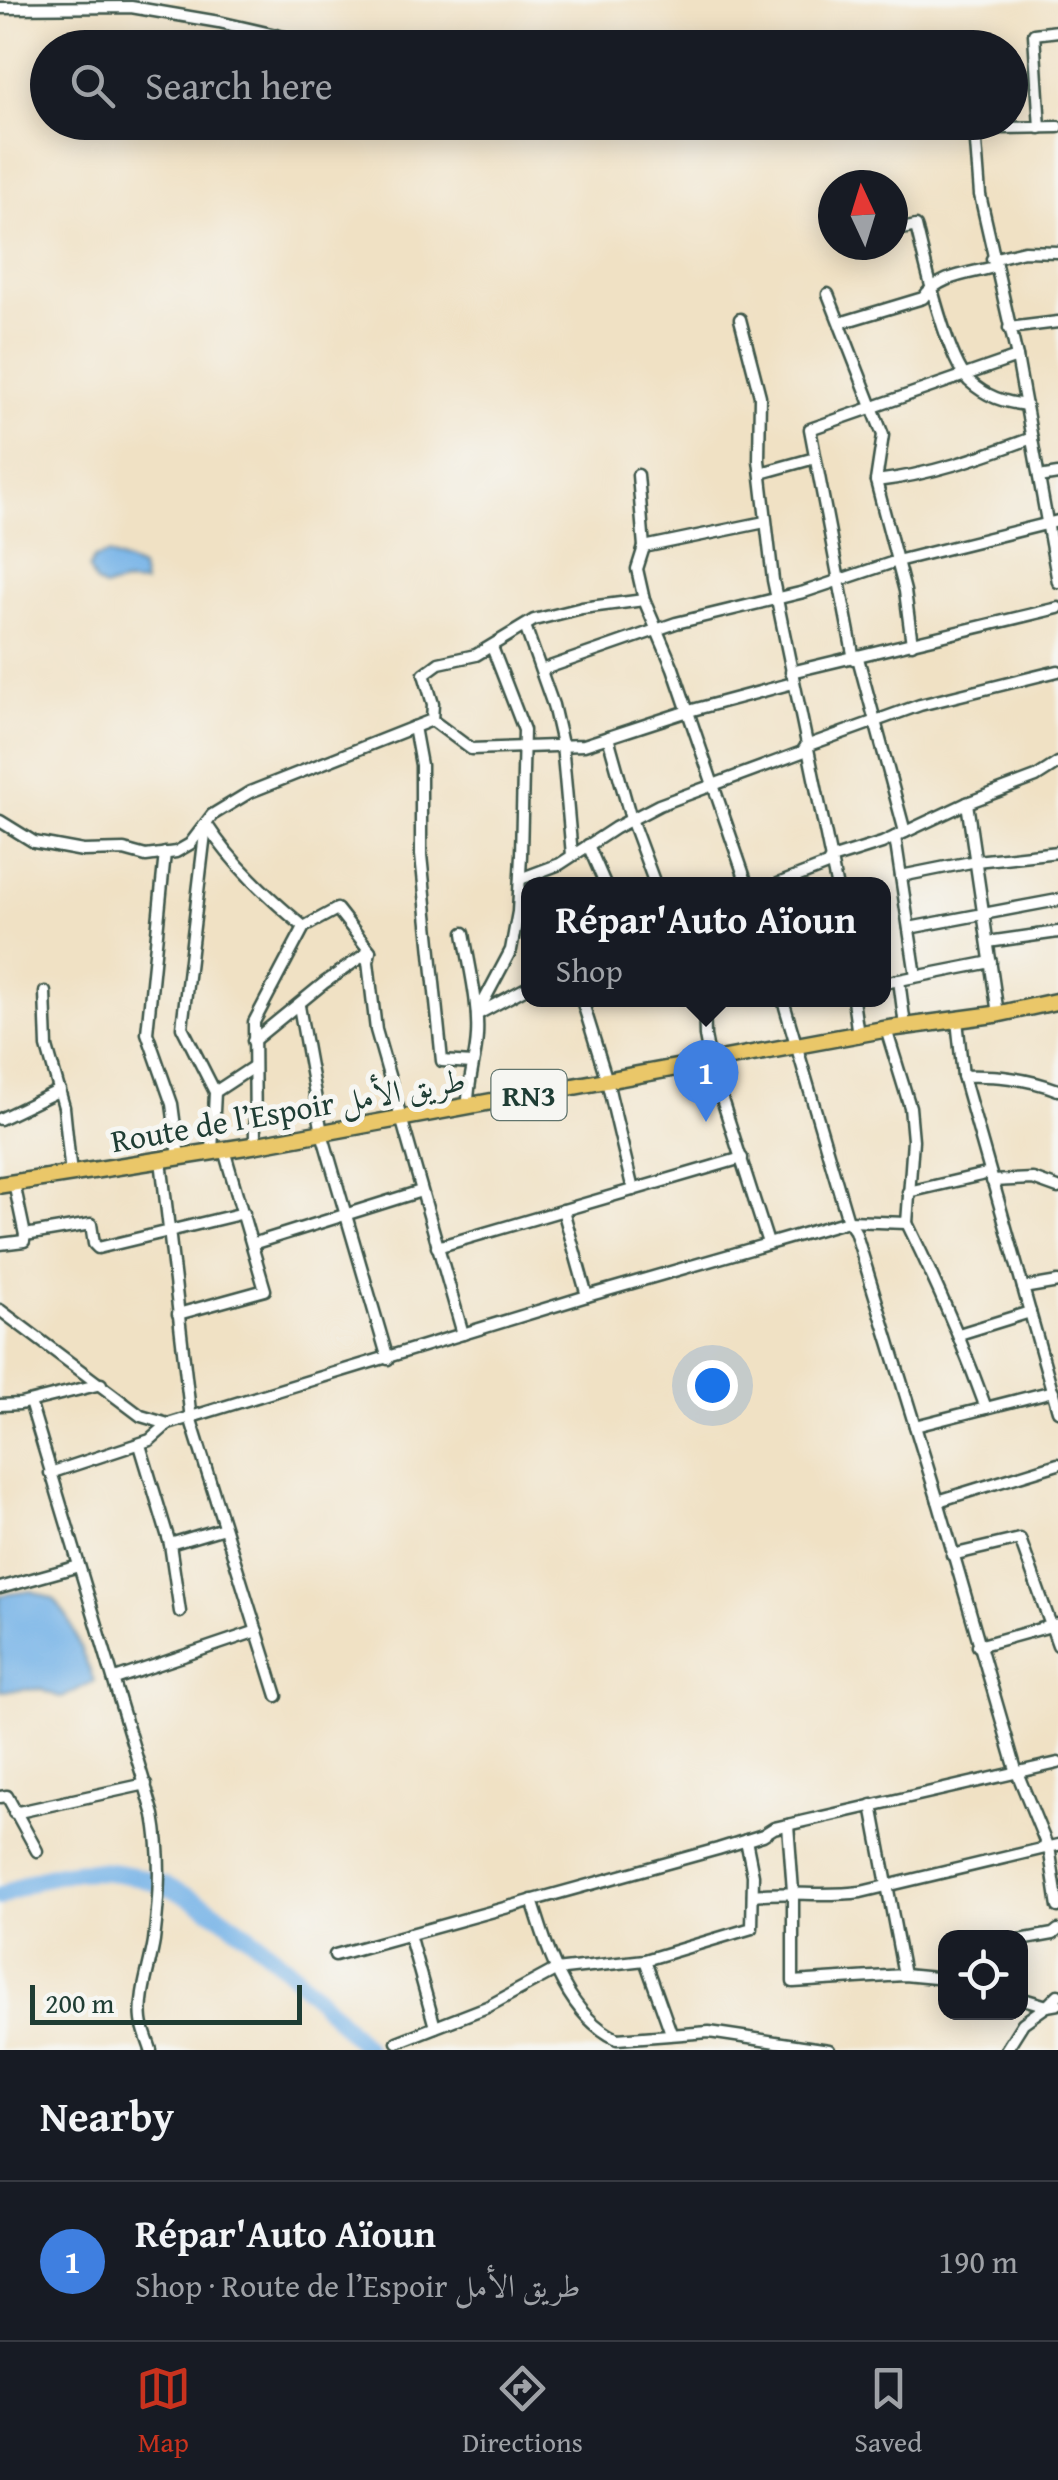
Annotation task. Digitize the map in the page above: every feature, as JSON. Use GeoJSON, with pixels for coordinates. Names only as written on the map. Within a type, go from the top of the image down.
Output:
{"type":"FeatureCollection","features":[{"type":"Feature","properties":{"kind":"highway","name":"Route de l’Espoir طريق الأمل"},"geometry":{"type":"LineString","coordinates":[[7,1184],[255,1145],[1058,1001]]}},
{"type":"Feature","properties":{"kind":"street"},"geometry":{"type":"LineString","coordinates":[[0,8],[131,7],[254,30]]}},
{"type":"Feature","properties":{"kind":"street"},"geometry":{"type":"LineString","coordinates":[[1040,128],[1034,34],[1058,31]]}},
{"type":"Feature","properties":{"kind":"street"},"geometry":{"type":"LineString","coordinates":[[1028,128],[1058,127]]}},
{"type":"Feature","properties":{"kind":"street"},"geometry":{"type":"LineString","coordinates":[[977,140],[980,195],[1017,357],[1039,477],[1053,522],[1058,582]]}},
{"type":"Feature","properties":{"kind":"street"},"geometry":{"type":"LineString","coordinates":[[908,228],[916,226],[932,286],[966,378],[998,401],[1026,405]]}},
{"type":"Feature","properties":{"kind":"street"},"geometry":{"type":"LineString","coordinates":[[840,323],[923,298],[932,286],[1024,251],[1058,252]]}},
{"type":"Feature","properties":{"kind":"street"},"geometry":{"type":"LineString","coordinates":[[828,294],[883,436],[876,481],[898,560],[912,644]]}},
{"type":"Feature","properties":{"kind":"street"},"geometry":{"type":"LineString","coordinates":[[740,320],[760,396],[760,473],[777,597],[835,877]]}},
{"type":"Feature","properties":{"kind":"street"},"geometry":{"type":"LineString","coordinates":[[1009,328],[1058,322]]}},
{"type":"Feature","properties":{"kind":"street"},"geometry":{"type":"LineString","coordinates":[[916,976],[901,876],[900,834],[875,721],[837,581],[810,430],[1017,357]]}},
{"type":"Feature","properties":{"kind":"street"},"geometry":{"type":"LineString","coordinates":[[876,481],[971,460],[1032,438]]}},
{"type":"Feature","properties":{"kind":"street"},"geometry":{"type":"LineString","coordinates":[[760,473],[814,458]]}},
{"type":"Feature","properties":{"kind":"street"},"geometry":{"type":"LineString","coordinates":[[1039,477],[1058,474]]}},
{"type":"Feature","properties":{"kind":"street"},"geometry":{"type":"LineString","coordinates":[[638,475],[644,546],[637,569],[644,600],[672,668],[745,877]]}},
{"type":"Feature","properties":{"kind":"street"},"geometry":{"type":"LineString","coordinates":[[644,546],[765,522]]}},
{"type":"Feature","properties":{"kind":"street"},"geometry":{"type":"LineString","coordinates":[[542,670],[710,613],[837,581],[898,560],[1053,522]]}},
{"type":"Feature","properties":{"kind":"street"},"geometry":{"type":"LineString","coordinates":[[432,720],[424,674],[430,667],[476,656],[534,620],[582,608],[644,600]]}},
{"type":"Feature","properties":{"kind":"street"},"geometry":{"type":"LineString","coordinates":[[432,720],[471,749],[584,745],[856,658],[1058,608]]}},
{"type":"Feature","properties":{"kind":"street"},"geometry":{"type":"LineString","coordinates":[[526,626],[562,744],[572,856]]}},
{"type":"Feature","properties":{"kind":"street"},"geometry":{"type":"LineString","coordinates":[[477,1014],[511,950],[520,879],[524,730],[492,647]]}},
{"type":"Feature","properties":{"kind":"street"},"geometry":{"type":"LineString","coordinates":[[525,877],[572,856],[660,805],[802,752],[806,746],[920,705],[1058,670]]}},
{"type":"Feature","properties":{"kind":"street"},"geometry":{"type":"LineString","coordinates":[[0,821],[34,842],[82,851],[124,850],[146,856],[165,853],[190,844],[212,815],[250,792],[432,720]]}},
{"type":"Feature","properties":{"kind":"street"},"geometry":{"type":"LineString","coordinates":[[414,727],[421,765],[421,855],[442,1061],[472,1063]]}},
{"type":"Feature","properties":{"kind":"street"},"geometry":{"type":"LineString","coordinates":[[608,737],[652,877]]}},
{"type":"Feature","properties":{"kind":"street"},"geometry":{"type":"LineString","coordinates":[[795,877],[1036,777],[1058,763]]}},
{"type":"Feature","properties":{"kind":"street"},"geometry":{"type":"LineString","coordinates":[[967,803],[998,1014]]}},
{"type":"Feature","properties":{"kind":"street"},"geometry":{"type":"LineString","coordinates":[[206,824],[249,878],[304,926]]}},
{"type":"Feature","properties":{"kind":"street"},"geometry":{"type":"LineString","coordinates":[[178,1314],[265,1290],[244,1212],[218,1151],[215,1092],[182,1027],[206,824]]}},
{"type":"Feature","properties":{"kind":"street"},"geometry":{"type":"LineString","coordinates":[[588,845],[602,877]]}},
{"type":"Feature","properties":{"kind":"street"},"geometry":{"type":"LineString","coordinates":[[901,876],[976,861],[1058,852]]}},
{"type":"Feature","properties":{"kind":"street"},"geometry":{"type":"LineString","coordinates":[[165,853],[147,1033],[172,1104],[178,1157]]}},
{"type":"Feature","properties":{"kind":"street"},"geometry":{"type":"LineString","coordinates":[[909,928],[1058,900]]}},
{"type":"Feature","properties":{"kind":"street"},"geometry":{"type":"LineString","coordinates":[[255,1145],[254,1022],[304,926],[337,909],[370,950],[376,1030],[464,1334]]}},
{"type":"Feature","properties":{"kind":"street"},"geometry":{"type":"LineString","coordinates":[[988,942],[1058,932]]}},
{"type":"Feature","properties":{"kind":"street"},"geometry":{"type":"LineString","coordinates":[[464,933],[477,1014],[468,1107]]}},
{"type":"Feature","properties":{"kind":"street"},"geometry":{"type":"LineString","coordinates":[[254,1041],[324,982],[370,950]]}},
{"type":"Feature","properties":{"kind":"street"},"geometry":{"type":"LineString","coordinates":[[891,982],[990,962]]}},
{"type":"Feature","properties":{"kind":"street"},"geometry":{"type":"LineString","coordinates":[[899,980],[904,1026]]}},
{"type":"Feature","properties":{"kind":"street"},"geometry":{"type":"LineString","coordinates":[[477,1014],[521,991]]}},
{"type":"Feature","properties":{"kind":"street"},"geometry":{"type":"LineString","coordinates":[[45,992],[47,1048],[60,1090],[71,1175]]}},
{"type":"Feature","properties":{"kind":"street"},"geometry":{"type":"LineString","coordinates":[[299,1006],[322,1133],[388,1359]]}},
{"type":"Feature","properties":{"kind":"street"},"geometry":{"type":"LineString","coordinates":[[584,1007],[607,1081],[632,1190]]}},
{"type":"Feature","properties":{"kind":"street"},"geometry":{"type":"LineString","coordinates":[[704,1007],[710,1062],[768,1243]]}},
{"type":"Feature","properties":{"kind":"street"},"geometry":{"type":"LineString","coordinates":[[785,1007],[848,1221],[938,1501],[1016,1770],[1053,1846],[1058,1907]]}},
{"type":"Feature","properties":{"kind":"street"},"geometry":{"type":"LineString","coordinates":[[854,1007],[858,1035]]}},
{"type":"Feature","properties":{"kind":"street"},"geometry":{"type":"LineString","coordinates":[[957,1020],[963,1076],[1058,1411]]}},
{"type":"Feature","properties":{"kind":"street"},"geometry":{"type":"LineString","coordinates":[[886,1029],[910,1108],[913,1140],[907,1223],[930,1264],[986,1408]]}},
{"type":"Feature","properties":{"kind":"street"},"geometry":{"type":"LineString","coordinates":[[215,1092],[253,1067]]}},
{"type":"Feature","properties":{"kind":"street"},"geometry":{"type":"LineString","coordinates":[[963,1076],[1001,1075],[1032,1080],[1058,1090]]}},
{"type":"Feature","properties":{"kind":"street"},"geometry":{"type":"LineString","coordinates":[[0,1120],[60,1090]]}},
{"type":"Feature","properties":{"kind":"street"},"geometry":{"type":"LineString","coordinates":[[438,1247],[742,1158]]}},
{"type":"Feature","properties":{"kind":"street"},"geometry":{"type":"LineString","coordinates":[[162,1160],[191,1420],[277,1696]]}},
{"type":"Feature","properties":{"kind":"street"},"geometry":{"type":"LineString","coordinates":[[908,1192],[991,1177],[1033,1179],[1058,1188]]}},
{"type":"Feature","properties":{"kind":"street"},"geometry":{"type":"LineString","coordinates":[[0,1244],[24,1241],[7,1184]]}},
{"type":"Feature","properties":{"kind":"street"},"geometry":{"type":"LineString","coordinates":[[252,1244],[421,1190]]}},
{"type":"Feature","properties":{"kind":"street"},"geometry":{"type":"LineString","coordinates":[[563,1210],[586,1296]]}},
{"type":"Feature","properties":{"kind":"street"},"geometry":{"type":"LineString","coordinates":[[24,1235],[90,1224],[98,1248],[244,1212]]}},
{"type":"Feature","properties":{"kind":"street"},"geometry":{"type":"LineString","coordinates":[[0,1310],[141,1416],[168,1424],[586,1296],[848,1221],[907,1223]]}},
{"type":"Feature","properties":{"kind":"street"},"geometry":{"type":"LineString","coordinates":[[1023,1288],[1058,1282]]}},
{"type":"Feature","properties":{"kind":"street"},"geometry":{"type":"LineString","coordinates":[[959,1334],[1030,1312]]}},
{"type":"Feature","properties":{"kind":"street"},"geometry":{"type":"LineString","coordinates":[[0,1405],[30,1402],[101,1384]]}},
{"type":"Feature","properties":{"kind":"street"},"geometry":{"type":"LineString","coordinates":[[915,1426],[1053,1391]]}},
{"type":"Feature","properties":{"kind":"street"},"geometry":{"type":"LineString","coordinates":[[30,1402],[146,1784],[160,1854],[153,1947],[142,2005],[142,2022],[151,2050]]}},
{"type":"Feature","properties":{"kind":"street"},"geometry":{"type":"LineString","coordinates":[[50,1473],[140,1444],[156,1437],[168,1424]]}},
{"type":"Feature","properties":{"kind":"street"},"geometry":{"type":"LineString","coordinates":[[140,1444],[170,1544],[180,1612]]}},
{"type":"Feature","properties":{"kind":"street"},"geometry":{"type":"LineString","coordinates":[[938,1501],[1058,1464]]}},
{"type":"Feature","properties":{"kind":"street"},"geometry":{"type":"LineString","coordinates":[[170,1544],[224,1528]]}},
{"type":"Feature","properties":{"kind":"street"},"geometry":{"type":"LineString","coordinates":[[952,1555],[1020,1539],[1055,1624],[1058,1645]]}},
{"type":"Feature","properties":{"kind":"street"},"geometry":{"type":"LineString","coordinates":[[0,1588],[79,1566]]}},
{"type":"Feature","properties":{"kind":"street"},"geometry":{"type":"LineString","coordinates":[[978,1646],[1055,1624]]}},
{"type":"Feature","properties":{"kind":"street"},"geometry":{"type":"LineString","coordinates":[[114,1679],[258,1631]]}},
{"type":"Feature","properties":{"kind":"street"},"geometry":{"type":"LineString","coordinates":[[335,1955],[788,1825],[1058,1763]]}},
{"type":"Feature","properties":{"kind":"street"},"geometry":{"type":"LineString","coordinates":[[14,1813],[146,1784]]}},
{"type":"Feature","properties":{"kind":"street"},"geometry":{"type":"LineString","coordinates":[[0,1797],[7,1796],[36,1851]]}},
{"type":"Feature","properties":{"kind":"street"},"geometry":{"type":"LineString","coordinates":[[872,1804],[904,1975]]}},
{"type":"Feature","properties":{"kind":"street"},"geometry":{"type":"LineString","coordinates":[[788,1825],[793,1982],[904,1975],[938,1978]]}},
{"type":"Feature","properties":{"kind":"street"},"geometry":{"type":"LineString","coordinates":[[397,2042],[487,2007],[554,1970],[645,1960],[752,1928],[754,1895],[746,1840]]}},
{"type":"Feature","properties":{"kind":"street"},"geometry":{"type":"LineString","coordinates":[[754,1895],[793,1891],[830,1896],[886,1887],[1053,1846]]}},
{"type":"Feature","properties":{"kind":"street"},"geometry":{"type":"LineString","coordinates":[[532,1900],[554,1970],[576,2003],[604,2033],[617,2039],[709,2032],[829,2050]]}},
{"type":"Feature","properties":{"kind":"street"},"geometry":{"type":"LineString","coordinates":[[1028,1938],[1058,1930]]}},
{"type":"Feature","properties":{"kind":"street"},"geometry":{"type":"LineString","coordinates":[[408,1934],[435,2027]]}},
{"type":"Feature","properties":{"kind":"street"},"geometry":{"type":"LineString","coordinates":[[645,1960],[672,2032]]}},
{"type":"Feature","properties":{"kind":"street"},"geometry":{"type":"LineString","coordinates":[[1006,2050],[1023,2023],[1052,2005],[1058,1995]]}},
{"type":"Feature","properties":{"kind":"water"},"geometry":{"type":"Polygon","coordinates":[[[108,554],[141,568],[144,584],[104,588],[95,582],[89,569],[94,558],[108,554]]]}},
{"type":"Feature","properties":{"kind":"water"},"geometry":{"type":"Polygon","coordinates":[[[32,1591],[55,1600],[68,1618],[94,1681],[62,1698],[39,1689],[0,1691],[0,1595],[32,1591]]]}},
{"type":"Feature","properties":{"kind":"waterway"},"geometry":{"type":"LineString","coordinates":[[0,1897],[53,1875],[105,1872],[155,1882],[203,1905],[249,1936],[292,1973],[367,2050]]}},
{"type":"Feature","properties":{"kind":"place","name":"Répar'Auto Aïoun"},"geometry":{"type":"Point","coordinates":[706,1122]}}]}
